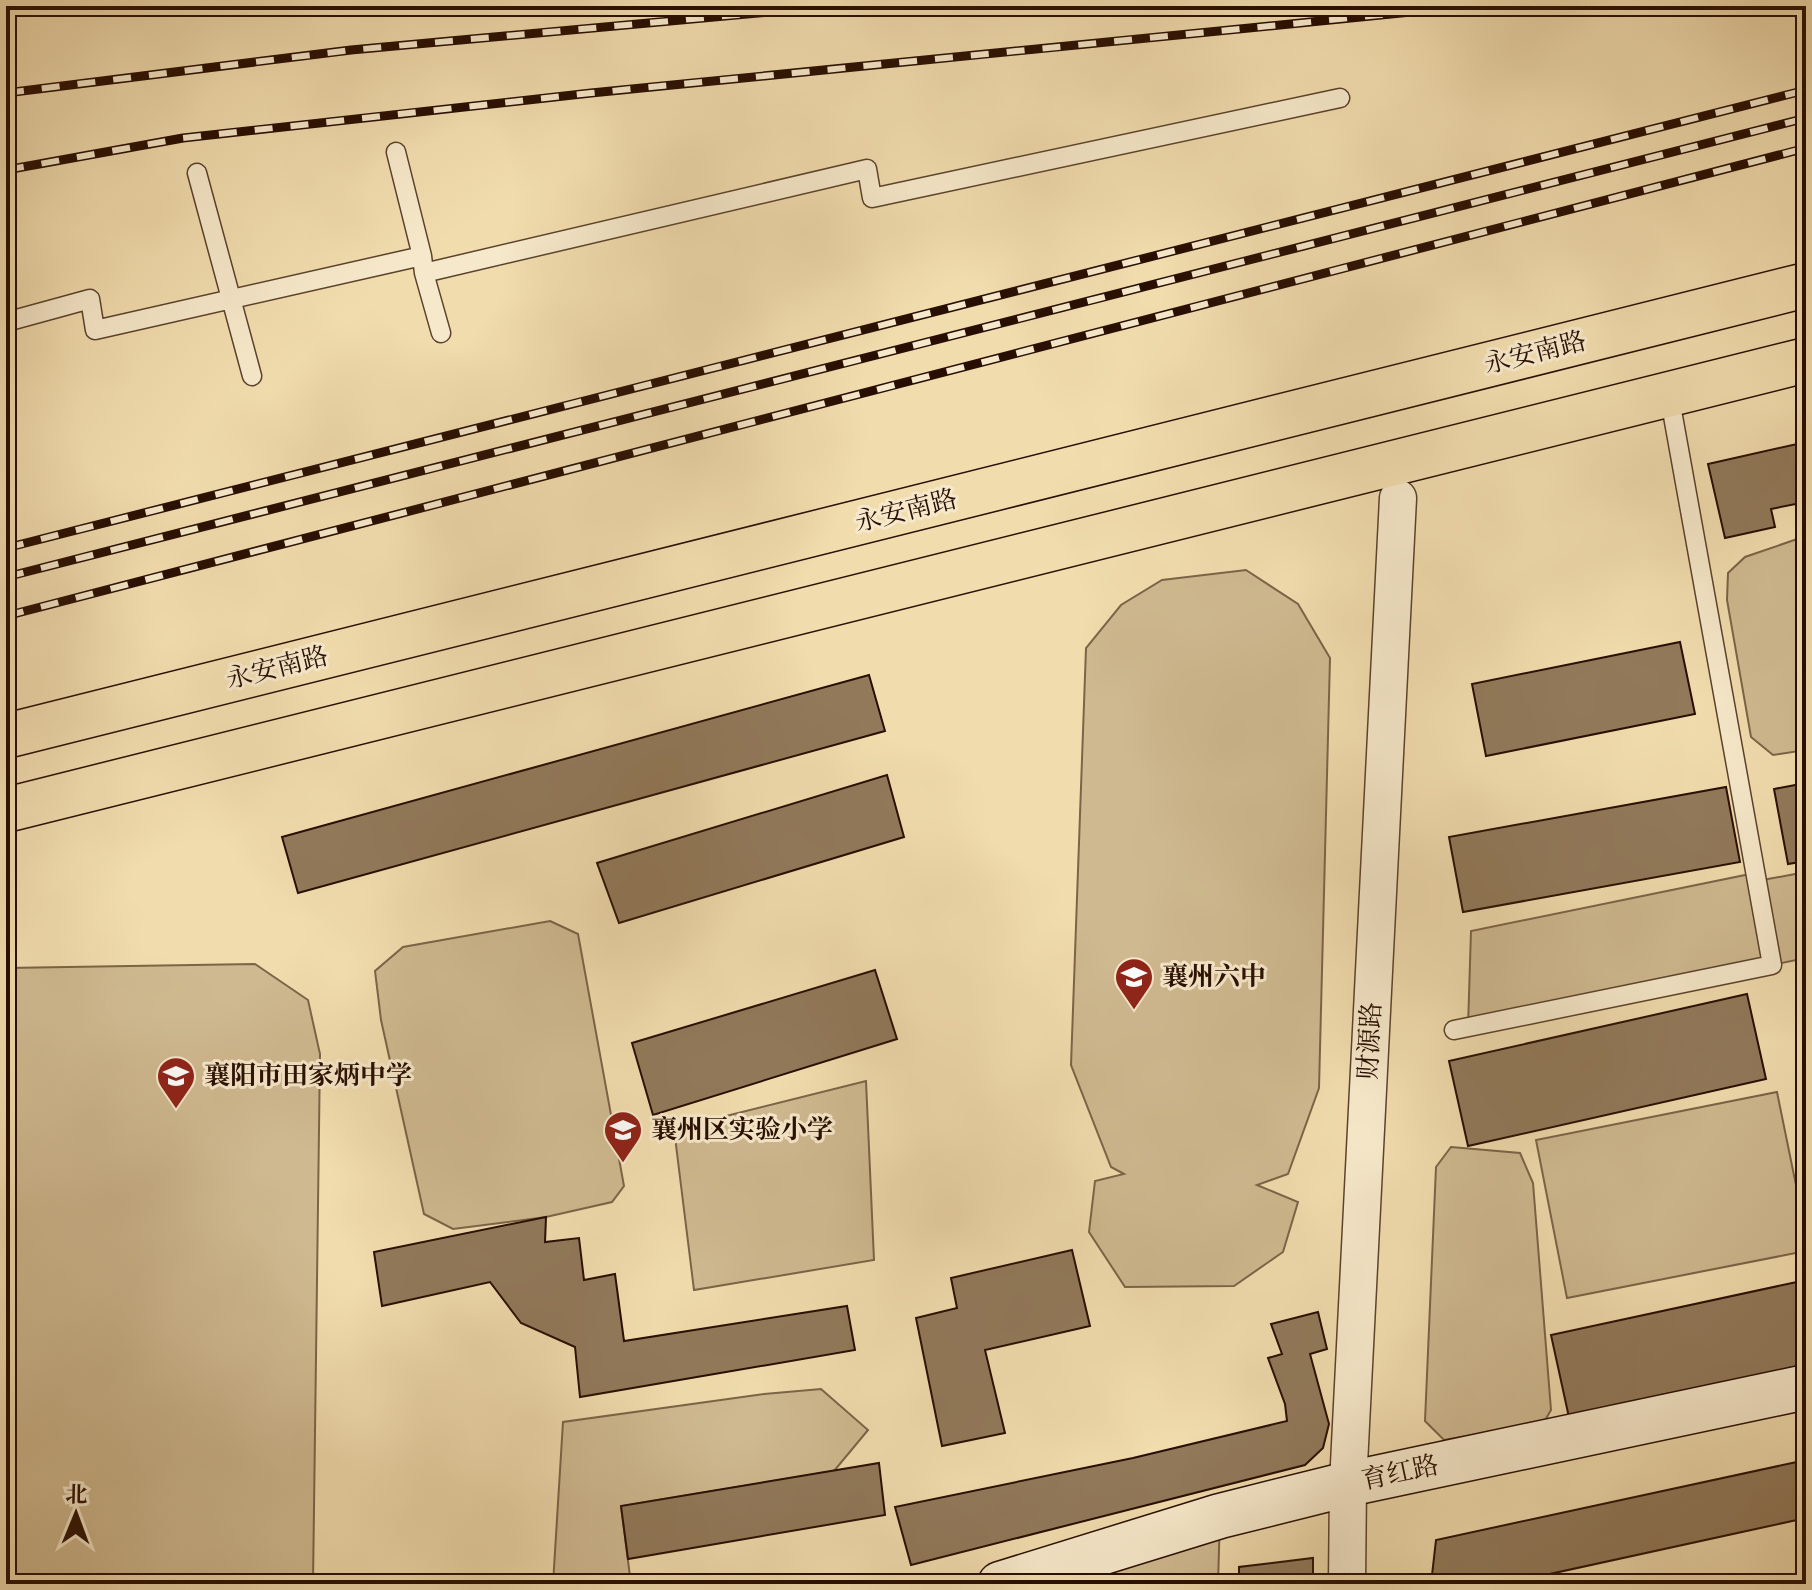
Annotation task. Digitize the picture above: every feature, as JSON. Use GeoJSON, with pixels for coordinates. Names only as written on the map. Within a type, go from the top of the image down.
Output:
{"type":"FeatureCollection","features":[{"type":"Feature","properties":{"kind":"main road","name":"永安南路"},"geometry":{"type":"LineString","coordinates":[[6,736],[1806,285]]}},
{"type":"Feature","properties":{"kind":"main road"},"geometry":{"type":"LineString","coordinates":[[6,810],[1806,360]]}},
{"type":"Feature","properties":{"kind":"street","name":"财源路"},"geometry":{"type":"LineString","coordinates":[[1347,1584],[1348,1484],[1398,498]]}},
{"type":"Feature","properties":{"kind":"street","name":"育红路"},"geometry":{"type":"LineString","coordinates":[[1000,1584],[1220,1516],[1348,1484],[1806,1387]]}},
{"type":"Feature","properties":{"kind":"lane"},"geometry":{"type":"LineString","coordinates":[[6,322],[90,299],[95,330],[231,299],[423,264],[867,169],[872,198],[1340,98]]}},
{"type":"Feature","properties":{"kind":"lane"},"geometry":{"type":"LineString","coordinates":[[396,152],[441,333]]}},
{"type":"Feature","properties":{"kind":"lane"},"geometry":{"type":"LineString","coordinates":[[197,173],[252,376]]}},
{"type":"Feature","properties":{"kind":"lane"},"geometry":{"type":"LineString","coordinates":[[1454,1030],[1772,965],[1669,394]]}},
{"type":"Feature","properties":{"kind":"shaded area"},"geometry":{"type":"Polygon","coordinates":[[[1806,536],[1806,750],[1773,755],[1751,737],[1727,600],[1728,573],[1745,557],[1806,536]]]}},
{"type":"Feature","properties":{"kind":"shaded area"},"geometry":{"type":"Polygon","coordinates":[[[1246,570],[1298,604],[1330,658],[1319,1088],[1288,1174],[1257,1185],[1298,1202],[1283,1252],[1234,1286],[1125,1287],[1089,1232],[1095,1181],[1124,1174],[1111,1167],[1071,1065],[1086,648],[1121,605],[1162,580],[1246,570]]]}},
{"type":"Feature","properties":{"kind":"shaded area"},"geometry":{"type":"Polygon","coordinates":[[[1806,872],[1806,958],[1468,1027],[1471,931],[1755,873],[1757,881],[1806,872]]]}},
{"type":"Feature","properties":{"kind":"shaded area"},"geometry":{"type":"Polygon","coordinates":[[[550,921],[578,934],[624,1186],[612,1202],[546,1217],[453,1229],[424,1214],[381,1020],[375,971],[403,947],[550,921]]]}},
{"type":"Feature","properties":{"kind":"shaded area","name":"襄阳市田家炳中学"},"geometry":{"type":"Polygon","coordinates":[[[255,964],[308,1000],[320,1054],[313,1584],[6,1584],[6,968],[255,964]]]}},
{"type":"Feature","properties":{"kind":"shaded area"},"geometry":{"type":"Polygon","coordinates":[[[866,1081],[874,1260],[694,1290],[674,1129],[866,1081]]]}},
{"type":"Feature","properties":{"kind":"shaded area"},"geometry":{"type":"Polygon","coordinates":[[[1777,1092],[1806,1234],[1806,1251],[1567,1298],[1536,1140],[1777,1092]]]}},
{"type":"Feature","properties":{"kind":"shaded area"},"geometry":{"type":"Polygon","coordinates":[[[1451,1147],[1520,1153],[1533,1183],[1551,1410],[1544,1422],[1444,1440],[1425,1421],[1436,1167],[1451,1147]]]}},
{"type":"Feature","properties":{"kind":"shaded area"},"geometry":{"type":"Polygon","coordinates":[[[821,1389],[868,1430],[834,1471],[621,1506],[631,1584],[553,1584],[563,1422],[821,1389]]]}},
{"type":"Feature","properties":{"kind":"shaded area"},"geometry":{"type":"Polygon","coordinates":[[[1220,1516],[1218,1584],[1000,1584],[1220,1516]]]}},
{"type":"Feature","properties":{"kind":"building"},"geometry":{"type":"Polygon","coordinates":[[[1806,442],[1806,502],[1771,509],[1775,527],[1725,538],[1708,464],[1806,442]]]}},
{"type":"Feature","properties":{"kind":"building"},"geometry":{"type":"Polygon","coordinates":[[[1680,642],[1695,714],[1486,756],[1472,684],[1680,642]]]}},
{"type":"Feature","properties":{"kind":"building"},"geometry":{"type":"Polygon","coordinates":[[[869,675],[885,731],[298,893],[282,837],[869,675]]]}},
{"type":"Feature","properties":{"kind":"building"},"geometry":{"type":"Polygon","coordinates":[[[887,775],[904,837],[619,923],[597,863],[887,775]]]}},
{"type":"Feature","properties":{"kind":"building"},"geometry":{"type":"Polygon","coordinates":[[[1806,783],[1806,861],[1788,864],[1774,789],[1806,783]]]}},
{"type":"Feature","properties":{"kind":"building"},"geometry":{"type":"Polygon","coordinates":[[[1726,787],[1740,862],[1463,912],[1449,837],[1726,787]]]}},
{"type":"Feature","properties":{"kind":"building"},"geometry":{"type":"Polygon","coordinates":[[[875,970],[897,1039],[653,1115],[632,1043],[875,970]]]}},
{"type":"Feature","properties":{"kind":"building"},"geometry":{"type":"Polygon","coordinates":[[[1747,994],[1766,1079],[1468,1146],[1449,1061],[1747,994]]]}},
{"type":"Feature","properties":{"kind":"building"},"geometry":{"type":"Polygon","coordinates":[[[546,1217],[545,1242],[579,1238],[584,1280],[615,1274],[624,1341],[847,1306],[855,1350],[580,1397],[575,1347],[521,1323],[490,1282],[382,1306],[374,1252],[546,1217]]]}},
{"type":"Feature","properties":{"kind":"building"},"geometry":{"type":"Polygon","coordinates":[[[1072,1250],[1090,1326],[985,1350],[1005,1433],[942,1446],[916,1318],[957,1308],[951,1278],[1072,1250]]]}},
{"type":"Feature","properties":{"kind":"building"},"geometry":{"type":"Polygon","coordinates":[[[1806,1280],[1806,1372],[1570,1422],[1551,1335],[1806,1280]]]}},
{"type":"Feature","properties":{"kind":"building"},"geometry":{"type":"Polygon","coordinates":[[[1318,1312],[1327,1349],[1310,1354],[1329,1424],[1323,1448],[1305,1465],[911,1565],[895,1507],[1133,1458],[1287,1421],[1285,1404],[1268,1358],[1282,1354],[1271,1324],[1318,1312]]]}},
{"type":"Feature","properties":{"kind":"building"},"geometry":{"type":"Polygon","coordinates":[[[1806,1460],[1806,1518],[1504,1584],[1431,1584],[1436,1540],[1806,1460]]]}},
{"type":"Feature","properties":{"kind":"building"},"geometry":{"type":"Polygon","coordinates":[[[879,1463],[885,1515],[628,1559],[621,1506],[879,1463]]]}},
{"type":"Feature","properties":{"kind":"building"},"geometry":{"type":"Polygon","coordinates":[[[1313,1558],[1313,1584],[1239,1584],[1239,1567],[1313,1558]]]}},
{"type":"Feature","properties":{"kind":"railway"},"geometry":{"type":"LineString","coordinates":[[6,93],[351,50],[835,6]]}},
{"type":"Feature","properties":{"kind":"railway"},"geometry":{"type":"LineString","coordinates":[[6,170],[183,138],[591,93],[1472,6]]}},
{"type":"Feature","properties":{"kind":"railway"},"geometry":{"type":"LineString","coordinates":[[6,548],[1806,90]]}},
{"type":"Feature","properties":{"kind":"railway"},"geometry":{"type":"LineString","coordinates":[[6,577],[1806,118]]}},
{"type":"Feature","properties":{"kind":"railway"},"geometry":{"type":"LineString","coordinates":[[6,616],[1806,148]]}},
{"type":"Feature","properties":{"kind":"place","name":"襄州六中"},"geometry":{"type":"Point","coordinates":[1134,1011]}},
{"type":"Feature","properties":{"kind":"place","name":"襄阳市田家炳中学"},"geometry":{"type":"Point","coordinates":[176,1110]}},
{"type":"Feature","properties":{"kind":"place","name":"襄州区实验小学"},"geometry":{"type":"Point","coordinates":[623,1164]}}]}
